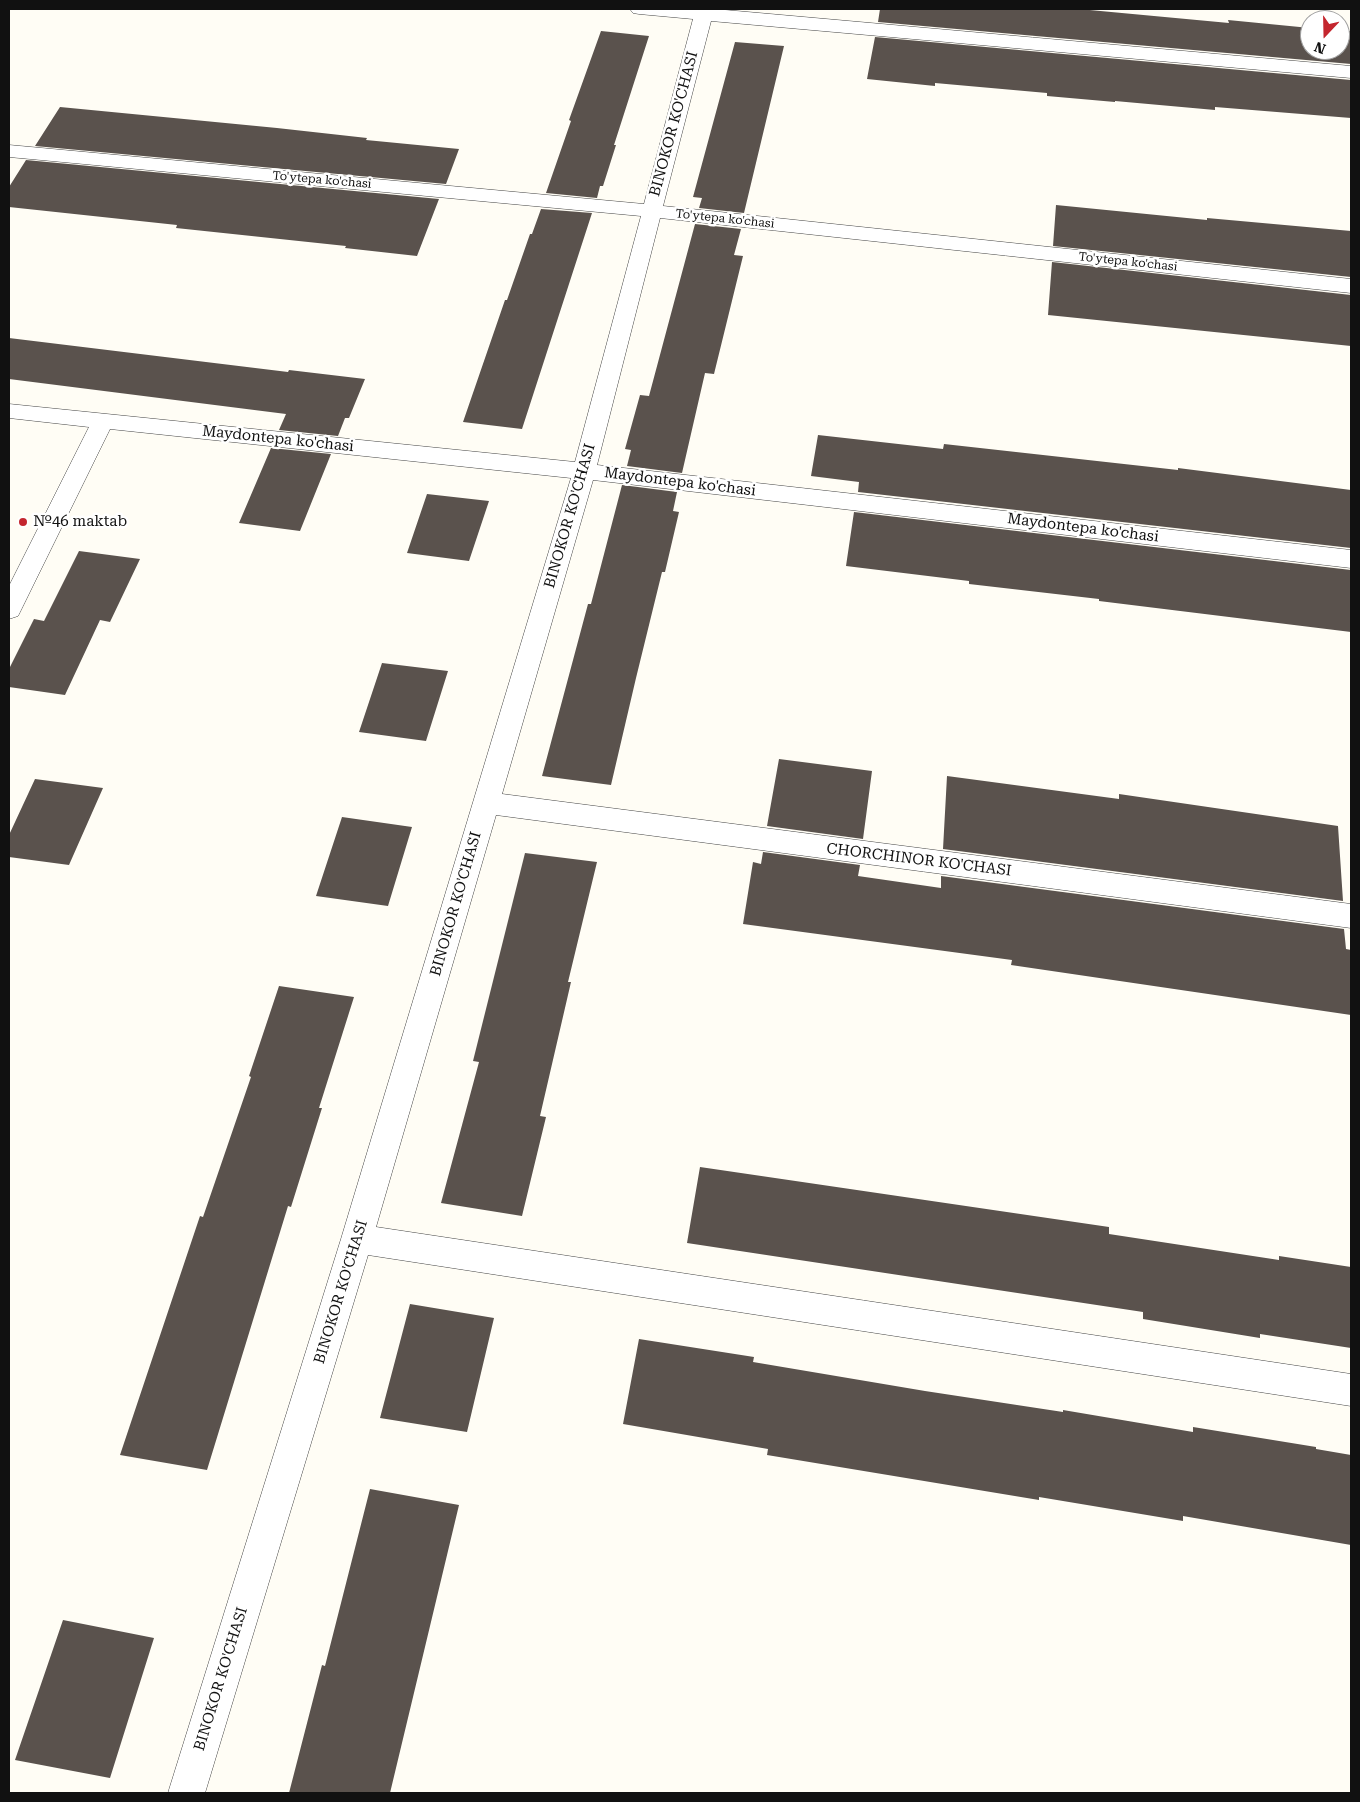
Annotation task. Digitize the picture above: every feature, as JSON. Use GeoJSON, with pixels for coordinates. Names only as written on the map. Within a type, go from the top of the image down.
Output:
{"type":"FeatureCollection","features":[{"type":"Feature","properties":{"kind":"street"},"geometry":{"type":"LineString","coordinates":[[639,9],[704,11],[1351,72]]}},
{"type":"Feature","properties":{"kind":"street","name":"BINOKOR KO'CHASI"},"geometry":{"type":"LineString","coordinates":[[186,1793],[357,1239],[584,471],[704,11]]}},
{"type":"Feature","properties":{"kind":"street","name":"To'ytepa ko'chasi"},"geometry":{"type":"LineString","coordinates":[[9,151],[651,211],[1351,286]]}},
{"type":"Feature","properties":{"kind":"street","name":"Maydontepa ko'chasi"},"geometry":{"type":"LineString","coordinates":[[11,416],[103,421],[584,471],[1351,559]]}},
{"type":"Feature","properties":{"kind":"street"},"geometry":{"type":"LineString","coordinates":[[9,610],[103,421]]}},
{"type":"Feature","properties":{"kind":"street","name":"CHORCHINOR KO'CHASI"},"geometry":{"type":"LineString","coordinates":[[486,803],[1351,916]]}},
{"type":"Feature","properties":{"kind":"street"},"geometry":{"type":"LineString","coordinates":[[357,1239],[1351,1390]]}},
{"type":"Feature","properties":{"kind":"building"},"geometry":{"type":"Polygon","coordinates":[[[880,9],[1079,9],[1229,23],[1228,20],[1300,27],[1300,59],[878,22],[880,9]]]}},
{"type":"Feature","properties":{"kind":"building"},"geometry":{"type":"Polygon","coordinates":[[[601,31],[649,36],[614,145],[616,145],[603,186],[600,186],[597,198],[546,193],[571,121],[569,120],[601,31]]]}},
{"type":"Feature","properties":{"kind":"building"},"geometry":{"type":"Polygon","coordinates":[[[1350,31],[1351,64],[1306,60],[1350,60],[1350,31]]]}},
{"type":"Feature","properties":{"kind":"building"},"geometry":{"type":"Polygon","coordinates":[[[875,37],[1351,80],[1351,118],[1215,107],[1215,110],[1115,102],[1047,96],[1047,93],[935,83],[935,86],[867,79],[875,37]]]}},
{"type":"Feature","properties":{"kind":"building"},"geometry":{"type":"Polygon","coordinates":[[[735,42],[784,46],[744,213],[699,208],[702,198],[693,197],[735,42]]]}},
{"type":"Feature","properties":{"kind":"building"},"geometry":{"type":"Polygon","coordinates":[[[60,107],[277,128],[367,138],[366,140],[459,149],[446,184],[35,146],[60,107]]]}},
{"type":"Feature","properties":{"kind":"building"},"geometry":{"type":"Polygon","coordinates":[[[26,160],[439,199],[417,256],[345,248],[346,246],[176,228],[177,225],[9,207],[9,187],[26,160]]]}},
{"type":"Feature","properties":{"kind":"building"},"geometry":{"type":"Polygon","coordinates":[[[1056,205],[1207,220],[1207,218],[1351,231],[1351,277],[1053,246],[1056,205]]]}},
{"type":"Feature","properties":{"kind":"building"},"geometry":{"type":"Polygon","coordinates":[[[541,209],[592,213],[522,429],[463,422],[505,300],[507,300],[530,234],[532,234],[541,209]]]}},
{"type":"Feature","properties":{"kind":"building"},"geometry":{"type":"Polygon","coordinates":[[[695,224],[741,229],[734,255],[743,256],[714,374],[705,373],[682,473],[627,466],[631,450],[625,449],[640,395],[649,396],[695,224]]]}},
{"type":"Feature","properties":{"kind":"building"},"geometry":{"type":"Polygon","coordinates":[[[1052,262],[1351,295],[1351,346],[1048,315],[1052,262]]]}},
{"type":"Feature","properties":{"kind":"building"},"geometry":{"type":"Polygon","coordinates":[[[9,338],[288,372],[289,370],[365,379],[349,418],[345,418],[338,436],[279,430],[286,414],[9,379],[9,338]]]}},
{"type":"Feature","properties":{"kind":"building"},"geometry":{"type":"Polygon","coordinates":[[[818,435],[943,449],[944,444],[1178,470],[1178,468],[1351,490],[1351,548],[858,492],[859,482],[811,476],[818,435]]]}},
{"type":"Feature","properties":{"kind":"building"},"geometry":{"type":"Polygon","coordinates":[[[271,448],[331,454],[300,531],[239,523],[271,448]]]}},
{"type":"Feature","properties":{"kind":"building"},"geometry":{"type":"Polygon","coordinates":[[[622,485],[677,492],[673,511],[679,512],[665,572],[662,572],[611,785],[542,776],[588,604],[591,604],[622,485]]]}},
{"type":"Feature","properties":{"kind":"building"},"geometry":{"type":"Polygon","coordinates":[[[427,494],[489,501],[469,561],[407,553],[427,494]]]}},
{"type":"Feature","properties":{"kind":"building"},"geometry":{"type":"Polygon","coordinates":[[[854,512],[1351,570],[1351,632],[1099,601],[1099,599],[969,584],[969,581],[846,566],[854,512]]]}},
{"type":"Feature","properties":{"kind":"building"},"geometry":{"type":"Polygon","coordinates":[[[79,551],[140,559],[110,622],[100,620],[65,695],[9,687],[9,669],[34,619],[44,621],[79,551]]]}},
{"type":"Feature","properties":{"kind":"building"},"geometry":{"type":"Polygon","coordinates":[[[382,663],[448,671],[426,741],[359,732],[382,663]]]}},
{"type":"Feature","properties":{"kind":"building"},"geometry":{"type":"Polygon","coordinates":[[[779,759],[872,771],[863,839],[767,826],[779,759]]]}},
{"type":"Feature","properties":{"kind":"building"},"geometry":{"type":"Polygon","coordinates":[[[947,776],[1119,799],[1119,794],[1338,826],[1343,901],[943,849],[947,776]]]}},
{"type":"Feature","properties":{"kind":"building"},"geometry":{"type":"Polygon","coordinates":[[[35,779],[103,788],[69,865],[9,857],[9,835],[35,779]]]}},
{"type":"Feature","properties":{"kind":"building"},"geometry":{"type":"Polygon","coordinates":[[[342,817],[412,827],[388,906],[316,896],[342,817]]]}},
{"type":"Feature","properties":{"kind":"building"},"geometry":{"type":"Polygon","coordinates":[[[763,852],[860,865],[858,876],[941,888],[941,876],[1344,929],[1346,949],[1351,950],[1351,1015],[1011,965],[1012,960],[743,924],[753,862],[761,864],[763,852]]]}},
{"type":"Feature","properties":{"kind":"building"},"geometry":{"type":"Polygon","coordinates":[[[525,853],[597,862],[568,982],[571,982],[540,1116],[546,1117],[522,1216],[441,1203],[479,1062],[473,1061],[525,853]]]}},
{"type":"Feature","properties":{"kind":"building"},"geometry":{"type":"Polygon","coordinates":[[[279,986],[354,997],[319,1108],[322,1108],[291,1207],[288,1206],[207,1470],[120,1455],[200,1216],[203,1217],[251,1077],[249,1076],[279,986]]]}},
{"type":"Feature","properties":{"kind":"building"},"geometry":{"type":"Polygon","coordinates":[[[700,1167],[1109,1227],[1109,1234],[1279,1260],[1279,1256],[1351,1267],[1351,1348],[1260,1334],[1260,1338],[1143,1319],[1143,1312],[687,1243],[700,1167]]]}},
{"type":"Feature","properties":{"kind":"building"},"geometry":{"type":"Polygon","coordinates":[[[410,1304],[494,1318],[467,1432],[380,1418],[410,1304]]]}},
{"type":"Feature","properties":{"kind":"building"},"geometry":{"type":"Polygon","coordinates":[[[639,1339],[754,1357],[753,1362],[925,1391],[1063,1412],[1063,1410],[1193,1432],[1193,1427],[1316,1447],[1316,1449],[1351,1455],[1351,1545],[1183,1516],[1183,1521],[1039,1497],[1039,1500],[767,1455],[768,1449],[623,1424],[639,1339]]]}},
{"type":"Feature","properties":{"kind":"building"},"geometry":{"type":"Polygon","coordinates":[[[370,1489],[459,1505],[390,1793],[289,1793],[322,1665],[325,1666],[370,1489]]]}},
{"type":"Feature","properties":{"kind":"building"},"geometry":{"type":"Polygon","coordinates":[[[63,1620],[154,1638],[110,1778],[15,1760],[63,1620]]]}},
{"type":"Feature","properties":{"kind":"place","name":"№46 maktab"},"geometry":{"type":"Point","coordinates":[23,522]}}]}
